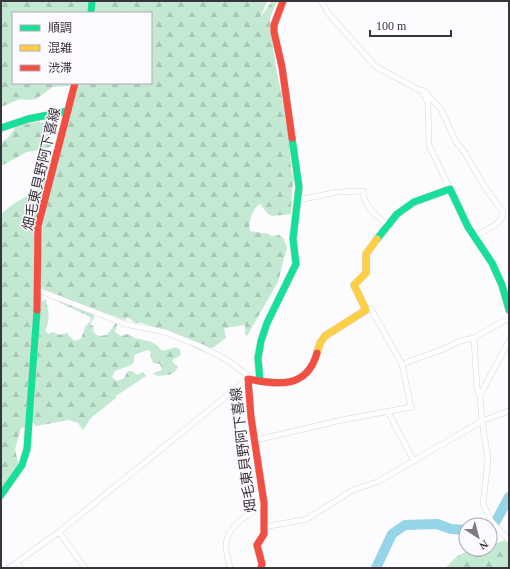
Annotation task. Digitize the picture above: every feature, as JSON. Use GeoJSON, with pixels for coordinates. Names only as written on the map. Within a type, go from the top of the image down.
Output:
{"type":"FeatureCollection","features":[{"type":"Feature","properties":{"kind":"main road"},"geometry":{"type":"LineString","coordinates":[[91,12],[92,1]]}},
{"type":"Feature","properties":{"kind":"main road"},"geometry":{"type":"LineString","coordinates":[[248,379],[260,381],[258,358],[261,341],[267,323],[295,269],[293,239],[298,200],[298,175],[282,67],[274,32],[274,25],[282,1]]}},
{"type":"Feature","properties":{"kind":"main road","name":"畑毛東貝野阿下喜線"},"geometry":{"type":"LineString","coordinates":[[1,495],[22,465],[27,448],[38,290],[36,259],[38,226],[75,84]]}},
{"type":"Feature","properties":{"kind":"main road"},"geometry":{"type":"LineString","coordinates":[[1,128],[28,118],[68,111]]}},
{"type":"Feature","properties":{"kind":"main road"},"geometry":{"type":"LineString","coordinates":[[366,310],[354,285],[366,273],[366,254],[397,214],[406,207],[419,200],[450,189],[468,227],[490,257],[502,285],[509,310]]}},
{"type":"Feature","properties":{"kind":"main road","name":"畑毛東貝野阿下喜線"},"geometry":{"type":"LineString","coordinates":[[261,568],[262,564],[256,545],[264,534],[264,503],[256,440],[251,417],[248,379],[263,382],[294,382],[311,368],[322,338],[366,310]]}},
{"type":"Feature","properties":{"kind":"street"},"geometry":{"type":"LineString","coordinates":[[321,1],[334,20],[375,66],[403,82],[426,91],[441,109],[456,142],[465,153],[484,186],[503,212],[503,216],[498,223],[476,237]]}},
{"type":"Feature","properties":{"kind":"street"},"geometry":{"type":"LineString","coordinates":[[418,89],[422,92],[428,102],[429,145],[450,189]]}},
{"type":"Feature","properties":{"kind":"street"},"geometry":{"type":"LineString","coordinates":[[298,200],[338,192],[363,191],[366,202],[378,217],[389,225]]}},
{"type":"Feature","properties":{"kind":"street"},"geometry":{"type":"LineString","coordinates":[[9,568],[59,532],[250,377],[227,360],[200,346],[165,332],[125,324],[38,290]]}},
{"type":"Feature","properties":{"kind":"street"},"geometry":{"type":"LineString","coordinates":[[256,440],[411,408],[402,364],[371,308],[366,310]]}},
{"type":"Feature","properties":{"kind":"street"},"geometry":{"type":"LineString","coordinates":[[402,364],[460,341],[474,338],[509,318]]}},
{"type":"Feature","properties":{"kind":"street"},"geometry":{"type":"LineString","coordinates":[[474,338],[477,388],[480,395],[482,421],[488,459],[483,504],[495,527],[509,540]]}},
{"type":"Feature","properties":{"kind":"street"},"geometry":{"type":"LineString","coordinates":[[480,395],[509,340]]}},
{"type":"Feature","properties":{"kind":"street"},"geometry":{"type":"LineString","coordinates":[[264,526],[307,519],[353,490],[377,482],[482,421],[509,411]]}},
{"type":"Feature","properties":{"kind":"street"},"geometry":{"type":"LineString","coordinates":[[388,412],[414,461]]}},
{"type":"Feature","properties":{"kind":"street"},"geometry":{"type":"LineString","coordinates":[[230,568],[226,546],[229,533],[235,524],[264,503]]}},
{"type":"Feature","properties":{"kind":"street"},"geometry":{"type":"LineString","coordinates":[[59,532],[85,568]]}},
{"type":"Feature","properties":{"kind":"street"},"geometry":{"type":"LineString","coordinates":[[17,562],[21,568]]}},
{"type":"Feature","properties":{"kind":"green space"},"geometry":{"type":"Polygon","coordinates":[[[1,1],[88,1],[89,12],[12,12],[12,84],[69,84],[69,86],[53,87],[36,99],[20,99],[1,107],[1,1]]]}},
{"type":"Feature","properties":{"kind":"green space"},"geometry":{"type":"Polygon","coordinates":[[[95,1],[267,1],[260,18],[272,1],[277,1],[270,19],[270,23],[289,138],[291,169],[294,179],[291,214],[272,216],[268,214],[260,204],[251,216],[250,231],[269,234],[271,236],[279,235],[283,238],[287,247],[278,282],[247,336],[245,334],[245,325],[225,328],[226,338],[214,347],[202,351],[157,328],[135,323],[128,317],[125,320],[43,290],[41,261],[43,217],[79,84],[152,84],[152,12],[96,12],[95,1]]]}},
{"type":"Feature","properties":{"kind":"green space"},"geometry":{"type":"Polygon","coordinates":[[[37,122],[51,123],[55,127],[49,142],[51,146],[49,148],[27,152],[1,166],[1,143],[9,137],[17,125],[37,122]]]}},
{"type":"Feature","properties":{"kind":"green space"},"geometry":{"type":"Polygon","coordinates":[[[48,176],[40,208],[26,427],[21,428],[15,449],[18,463],[17,468],[1,488],[1,214],[13,204],[39,189],[48,176]]]}},
{"type":"Feature","properties":{"kind":"green space"},"geometry":{"type":"Polygon","coordinates":[[[46,299],[48,318],[45,330],[48,334],[53,332],[59,335],[67,333],[74,341],[81,339],[85,327],[91,320],[90,317],[60,303],[59,301],[94,314],[94,318],[90,324],[94,327],[93,331],[98,336],[107,335],[116,323],[115,332],[121,336],[128,334],[135,338],[152,342],[163,351],[176,347],[180,350],[181,355],[172,360],[174,364],[178,366],[177,369],[175,372],[170,374],[157,376],[153,373],[162,370],[160,364],[153,363],[150,355],[151,352],[148,350],[134,355],[134,362],[131,365],[115,371],[112,377],[117,381],[124,378],[128,371],[132,371],[137,375],[143,372],[146,376],[116,396],[116,398],[91,418],[83,430],[78,423],[69,420],[36,426],[33,422],[41,302],[46,299]]]}},
{"type":"Feature","properties":{"kind":"green space"},"geometry":{"type":"Polygon","coordinates":[[[509,539],[509,568],[446,568],[458,556],[498,557],[498,542],[509,539]]]}},
{"type":"Feature","properties":{"kind":"waterway"},"geometry":{"type":"LineString","coordinates":[[498,517],[509,497]]}},
{"type":"Feature","properties":{"kind":"waterway"},"geometry":{"type":"LineString","coordinates":[[376,568],[392,534],[405,525],[437,524],[451,529],[458,529]]}},
{"type":"Feature","properties":{"kind":"traffic: fast"},"geometry":{"type":"LineString","coordinates":[[91,12],[92,1]]}},
{"type":"Feature","properties":{"kind":"traffic: fast"},"geometry":{"type":"LineString","coordinates":[[1,128],[28,119],[68,111]]}},
{"type":"Feature","properties":{"kind":"traffic: fast"},"geometry":{"type":"LineString","coordinates":[[257,380],[260,381],[258,358],[261,341],[267,323],[296,264],[293,239],[299,187],[292,138]]}},
{"type":"Feature","properties":{"kind":"traffic: fast"},"geometry":{"type":"LineString","coordinates":[[377,239],[397,214],[414,202],[450,189],[468,227],[492,263],[502,285],[509,310]]}},
{"type":"Feature","properties":{"kind":"traffic: fast"},"geometry":{"type":"LineString","coordinates":[[1,495],[22,465],[27,449],[37,310]]}},
{"type":"Feature","properties":{"kind":"traffic: slow"},"geometry":{"type":"LineString","coordinates":[[317,353],[320,343],[325,336],[366,310],[354,285],[366,273],[366,254],[377,239]]}},
{"type":"Feature","properties":{"kind":"traffic: jam"},"geometry":{"type":"LineString","coordinates":[[283,1],[274,25],[274,32],[282,67],[292,138]]}},
{"type":"Feature","properties":{"kind":"traffic: jam"},"geometry":{"type":"LineString","coordinates":[[37,310],[38,226],[75,84]]}},
{"type":"Feature","properties":{"kind":"traffic: jam"},"geometry":{"type":"LineString","coordinates":[[261,568],[262,564],[257,545],[264,534],[264,503],[251,417],[248,379],[270,383],[290,382],[299,379],[312,365],[317,353]]}}]}
